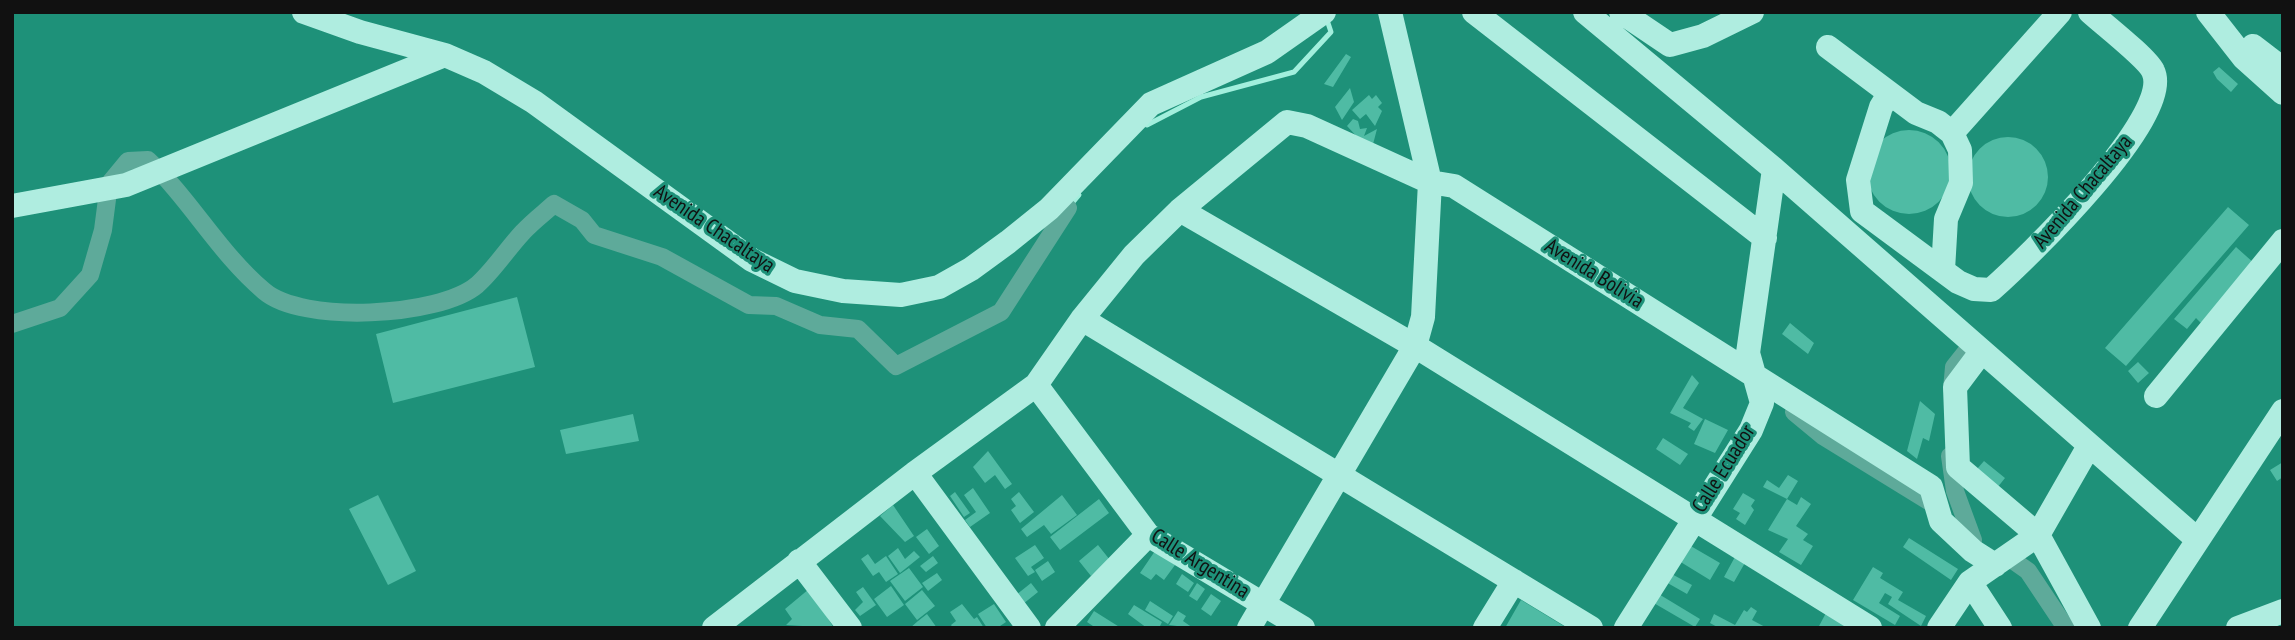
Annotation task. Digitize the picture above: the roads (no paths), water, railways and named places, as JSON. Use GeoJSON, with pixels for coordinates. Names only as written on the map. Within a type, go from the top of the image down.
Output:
{"type":"FeatureCollection","features":[{"type":"Feature","properties":{"kind":"street","name":"Avenida Chacaltaya"},"geometry":{"type":"LineString","coordinates":[[304,12],[360,32],[444,55],[484,72],[534,102],[752,260],[795,281],[843,291],[901,295],[939,287],[971,269],[1008,242],[1049,209],[1151,104],[1267,52],[1294,21],[1324,12]]}},
{"type":"Feature","properties":{"kind":"street"},"geometry":{"type":"LineString","coordinates":[[1249,628],[1415,346],[1423,317],[1430,182],[1390,12]]}},
{"type":"Feature","properties":{"kind":"street"},"geometry":{"type":"LineString","coordinates":[[1474,12],[1765,239]]}},
{"type":"Feature","properties":{"kind":"street"},"geometry":{"type":"LineString","coordinates":[[1585,12],[1774,169],[2198,540]]}},
{"type":"Feature","properties":{"kind":"street"},"geometry":{"type":"LineString","coordinates":[[1621,12],[1670,45],[1703,36],[1752,12]]}},
{"type":"Feature","properties":{"kind":"street"},"geometry":{"type":"LineString","coordinates":[[1952,134],[2060,12]]}},
{"type":"Feature","properties":{"kind":"street","name":"Avenida Chacaltaya"},"geometry":{"type":"LineString","coordinates":[[1889,94],[1881,107],[1858,180],[1862,211],[1966,285],[1992,290],[2038,249],[2129,142],[2156,85],[2153,70],[2090,12]]}},
{"type":"Feature","properties":{"kind":"street"},"geometry":{"type":"LineString","coordinates":[[2222,18],[2246,41],[2283,69]]}},
{"type":"Feature","properties":{"kind":"street"},"geometry":{"type":"LineString","coordinates":[[2222,18],[2244,58],[2283,93]]}},
{"type":"Feature","properties":{"kind":"street"},"geometry":{"type":"LineString","coordinates":[[1828,47],[1889,94],[1952,134],[1959,150],[1961,183],[1947,219],[1943,270]]}},
{"type":"Feature","properties":{"kind":"street"},"geometry":{"type":"LineString","coordinates":[[12,206],[126,185],[444,55]]}},
{"type":"Feature","properties":{"kind":"street","name":"Avenida Bolivia"},"geometry":{"type":"LineString","coordinates":[[1180,210],[1287,122],[1307,126],[1430,182],[1454,186],[1931,487],[1941,521],[1973,551],[1995,565]]}},
{"type":"Feature","properties":{"kind":"street","name":"Calle Ecuador"},"geometry":{"type":"LineString","coordinates":[[1626,628],[1752,429],[1762,404],[1748,353],[1774,169]]}},
{"type":"Feature","properties":{"kind":"street"},"geometry":{"type":"LineString","coordinates":[[715,628],[799,561],[1035,385],[1082,319],[1134,255],[1180,210],[1415,346],[1870,628]]}},
{"type":"Feature","properties":{"kind":"street"},"geometry":{"type":"LineString","coordinates":[[2156,396],[2283,241]]}},
{"type":"Feature","properties":{"kind":"street"},"geometry":{"type":"LineString","coordinates":[[1082,319],[1591,628]]}},
{"type":"Feature","properties":{"kind":"street"},"geometry":{"type":"LineString","coordinates":[[1982,351],[1955,387],[1958,467],[2038,535],[2089,628]]}},
{"type":"Feature","properties":{"kind":"street","name":"Calle Argentina"},"geometry":{"type":"LineString","coordinates":[[1035,385],[1148,535],[1303,628]]}},
{"type":"Feature","properties":{"kind":"street"},"geometry":{"type":"LineString","coordinates":[[2140,628],[2283,411]]}},
{"type":"Feature","properties":{"kind":"street"},"geometry":{"type":"LineString","coordinates":[[1939,628],[1970,582],[2038,535],[2089,446]]}},
{"type":"Feature","properties":{"kind":"street"},"geometry":{"type":"LineString","coordinates":[[915,473],[1029,628]]}},
{"type":"Feature","properties":{"kind":"street"},"geometry":{"type":"LineString","coordinates":[[1057,628],[1148,535]]}},
{"type":"Feature","properties":{"kind":"street"},"geometry":{"type":"LineString","coordinates":[[799,561],[850,628]]}},
{"type":"Feature","properties":{"kind":"street"},"geometry":{"type":"LineString","coordinates":[[1485,628],[1514,581]]}},
{"type":"Feature","properties":{"kind":"street"},"geometry":{"type":"LineString","coordinates":[[1970,582],[2000,628]]}},
{"type":"Feature","properties":{"kind":"street"},"geometry":{"type":"LineString","coordinates":[[2238,628],[2283,611]]}},
{"type":"Feature","properties":{"kind":"waterway"},"geometry":{"type":"LineString","coordinates":[[1147,125],[1201,97],[1294,72],[1331,32],[1327,20]]}},
{"type":"Feature","properties":{"kind":"waterway"},"geometry":{"type":"LineString","coordinates":[[12,324],[60,308],[90,275],[103,230],[109,184],[128,161],[148,160],[248,276],[264,291],[283,302],[338,312],[370,312],[403,310],[458,296],[477,285],[523,232],[554,204],[582,220],[594,235],[662,257],[749,305],[776,306],[820,325],[858,329],[896,366],[1001,312],[1068,208]]}},
{"type":"Feature","properties":{"kind":"waterway"},"geometry":{"type":"LineString","coordinates":[[1068,208],[1079,195]]}},
{"type":"Feature","properties":{"kind":"waterway"},"geometry":{"type":"LineString","coordinates":[[1952,389],[1954,367],[1973,343]]}},
{"type":"Feature","properties":{"kind":"waterway"},"geometry":{"type":"LineString","coordinates":[[1794,412],[1823,436],[1940,508]]}},
{"type":"Feature","properties":{"kind":"waterway"},"geometry":{"type":"LineString","coordinates":[[1950,456],[1955,491],[1973,540]]}},
{"type":"Feature","properties":{"kind":"waterway"},"geometry":{"type":"LineString","coordinates":[[2011,559],[2028,571],[2066,628]]}}]}
